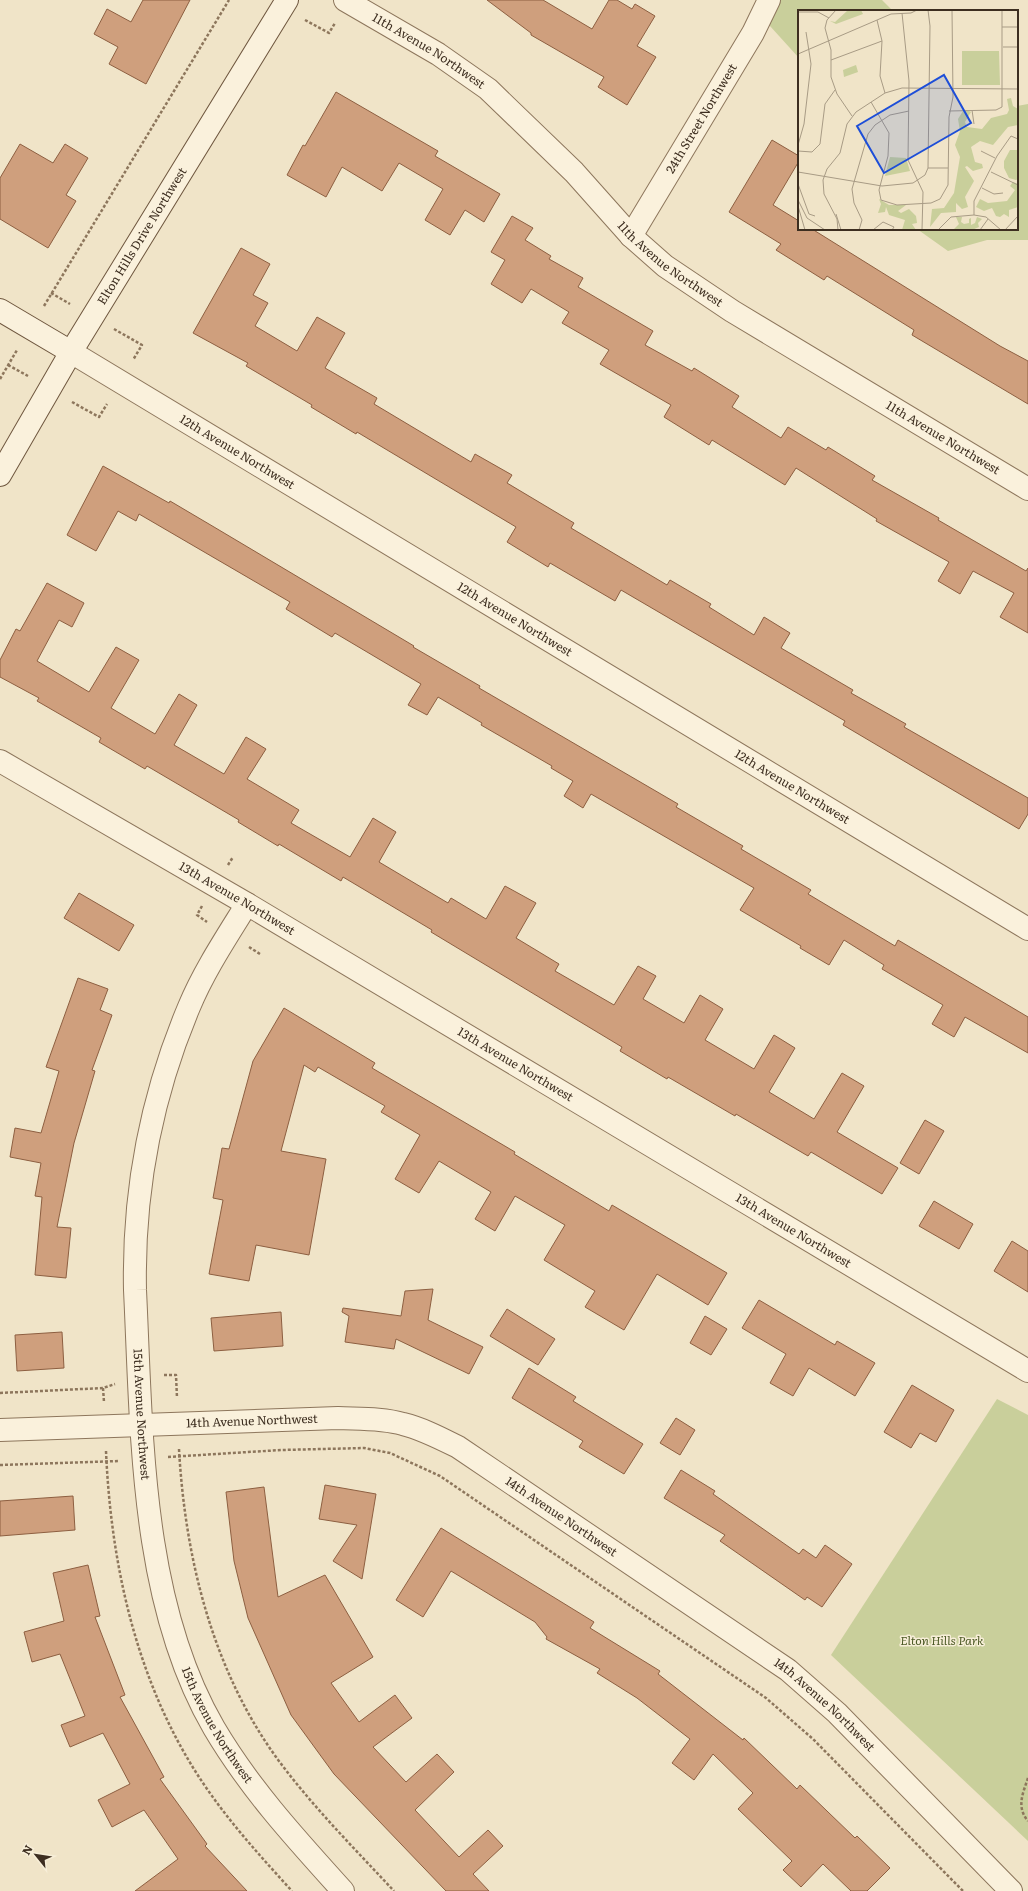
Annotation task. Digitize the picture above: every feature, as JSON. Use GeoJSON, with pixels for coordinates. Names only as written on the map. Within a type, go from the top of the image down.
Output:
{"type":"FeatureCollection","features":[{"type":"Feature","properties":{"kind":"street","name":"Elton Hills Drive Northwest"},"geometry":{"type":"LineString","coordinates":[[0,475],[71,352],[287,0]]}},
{"type":"Feature","properties":{"kind":"street","name":"11th Avenue Northwest"},"geometry":{"type":"LineString","coordinates":[[344,0],[438,54],[488,89],[574,172],[632,236],[666,266],[732,311],[1028,489]]}},
{"type":"Feature","properties":{"kind":"street","name":"24th Street Northwest"},"geometry":{"type":"LineString","coordinates":[[632,236],[753,33],[768,0]]}},
{"type":"Feature","properties":{"kind":"street","name":"12th Avenue Northwest"},"geometry":{"type":"LineString","coordinates":[[0,310],[1028,929]]}},
{"type":"Feature","properties":{"kind":"street","name":"13th Avenue Northwest"},"geometry":{"type":"LineString","coordinates":[[0,761],[247,904],[1028,1371]]}},
{"type":"Feature","properties":{"kind":"street","name":"15th Avenue Northwest"},"geometry":{"type":"LineString","coordinates":[[247,904],[210,964],[189,1006],[172,1053],[148,1135],[136,1214],[134,1254],[142,1425],[151,1528],[175,1640],[194,1689],[213,1727],[246,1779],[289,1831],[343,1891]]}},
{"type":"Feature","properties":{"kind":"street","name":"14th Avenue Northwest"},"geometry":{"type":"LineString","coordinates":[[0,1430],[338,1418],[370,1419],[402,1423],[434,1434],[458,1447],[788,1670],[837,1713],[1012,1891]]}},
{"type":"Feature","properties":{"kind":"path"},"geometry":{"type":"LineString","coordinates":[[51,293],[229,0]]}},
{"type":"Feature","properties":{"kind":"path"},"geometry":{"type":"LineString","coordinates":[[0,379],[8,365]]}},
{"type":"Feature","properties":{"kind":"path"},"geometry":{"type":"LineString","coordinates":[[0,1393],[103,1388]]}},
{"type":"Feature","properties":{"kind":"path"},"geometry":{"type":"LineString","coordinates":[[394,1891],[317,1806],[280,1762],[246,1708],[228,1673],[211,1629],[198,1574],[186,1515],[180,1456],[281,1450],[364,1448],[390,1453],[440,1476],[766,1698],[813,1739],[962,1891]]}},
{"type":"Feature","properties":{"kind":"path"},"geometry":{"type":"LineString","coordinates":[[0,1465],[106,1462]]}},
{"type":"Feature","properties":{"kind":"path"},"geometry":{"type":"LineString","coordinates":[[1028,1778],[1022,1795],[1021,1807],[1028,1821]]}},
{"type":"Feature","properties":{"kind":"green space"},"geometry":{"type":"Polygon","coordinates":[[[762,0],[882,0],[892,10],[798,10],[798,57],[770,26],[762,0]]]}},
{"type":"Feature","properties":{"kind":"green space"},"geometry":{"type":"Polygon","coordinates":[[[1028,104],[1028,240],[987,240],[948,251],[918,230],[1018,230],[1018,106],[1028,104]]]}},
{"type":"Feature","properties":{"kind":"green space","name":"Elton Hills Park"},"geometry":{"type":"Polygon","coordinates":[[[997,1399],[1028,1415],[1028,1841],[831,1655],[997,1399]]]}},
{"type":"Feature","properties":{"kind":"building"},"geometry":{"type":"Polygon","coordinates":[[[143,0],[190,0],[146,84],[109,64],[118,47],[94,34],[107,9],[131,22],[143,0]]]}},
{"type":"Feature","properties":{"kind":"building"},"geometry":{"type":"Polygon","coordinates":[[[487,0],[543,0],[592,29],[609,0],[617,0],[632,9],[635,4],[655,16],[637,46],[656,57],[627,105],[598,87],[604,77],[531,35],[531,33],[487,0]]]}},
{"type":"Feature","properties":{"kind":"building"},"geometry":{"type":"Polygon","coordinates":[[[336,92],[438,151],[435,156],[500,194],[484,222],[465,210],[450,235],[425,220],[443,189],[399,163],[382,191],[342,167],[326,197],[287,175],[303,145],[305,146],[336,92]]]}},
{"type":"Feature","properties":{"kind":"building"},"geometry":{"type":"Polygon","coordinates":[[[772,140],[798,155],[798,163],[773,205],[798,220],[798,230],[814,230],[1000,346],[1028,361],[1028,404],[912,335],[914,330],[827,276],[824,280],[776,250],[781,244],[729,212],[772,140]]]}},
{"type":"Feature","properties":{"kind":"building"},"geometry":{"type":"Polygon","coordinates":[[[20,144],[53,163],[65,144],[88,158],[66,195],[76,201],[48,248],[0,219],[0,178],[20,144]]]}},
{"type":"Feature","properties":{"kind":"building"},"geometry":{"type":"Polygon","coordinates":[[[512,216],[533,228],[525,240],[551,256],[549,259],[583,278],[578,287],[653,331],[645,345],[692,371],[694,368],[739,396],[732,407],[781,438],[788,427],[826,450],[828,447],[875,476],[872,480],[939,518],[938,520],[1026,571],[1028,568],[1028,633],[1000,617],[1014,593],[973,571],[960,594],[938,581],[949,562],[876,521],[877,519],[796,468],[785,485],[712,440],[709,445],[664,417],[671,405],[600,364],[609,350],[562,323],[569,312],[531,289],[522,303],[491,284],[505,260],[491,252],[512,216]]]}},
{"type":"Feature","properties":{"kind":"building"},"geometry":{"type":"Polygon","coordinates":[[[241,248],[270,264],[253,295],[268,303],[255,326],[297,351],[317,317],[345,333],[325,368],[377,398],[374,404],[471,462],[475,454],[512,475],[507,483],[574,523],[571,528],[667,585],[670,580],[711,604],[709,607],[754,635],[764,617],[790,633],[781,648],[853,690],[851,693],[906,724],[904,727],[1028,798],[1028,814],[1019,829],[843,725],[845,721],[621,590],[615,601],[550,563],[548,567],[507,542],[516,527],[357,432],[356,434],[311,407],[312,405],[246,366],[248,363],[193,333],[241,248]]]}},
{"type":"Feature","properties":{"kind":"building"},"geometry":{"type":"Polygon","coordinates":[[[103,466],[169,503],[170,501],[414,646],[413,647],[480,686],[479,688],[678,804],[676,807],[743,846],[741,849],[811,890],[808,894],[895,946],[898,940],[1028,1017],[1028,1053],[965,1017],[954,1037],[932,1024],[943,1005],[882,969],[884,965],[844,940],[829,965],[800,948],[801,946],[740,910],[754,888],[591,794],[583,808],[564,796],[573,781],[551,768],[552,766],[481,725],[482,723],[438,697],[427,715],[408,705],[421,684],[335,633],[332,637],[286,609],[290,602],[139,514],[136,521],[118,511],[96,551],[67,535],[103,466]]]}},
{"type":"Feature","properties":{"kind":"building"},"geometry":{"type":"Polygon","coordinates":[[[47,583],[84,603],[72,627],[59,620],[37,661],[89,692],[116,647],[139,660],[111,708],[155,734],[179,694],[197,705],[174,745],[224,774],[246,737],[266,749],[247,779],[299,810],[291,823],[350,857],[373,818],[396,832],[379,862],[448,903],[451,898],[486,919],[505,886],[536,903],[516,938],[559,964],[555,971],[614,1005],[638,966],[656,976],[643,999],[684,1023],[700,995],[723,1009],[705,1040],[754,1069],[774,1035],[795,1048],[769,1092],[814,1119],[842,1073],[864,1086],[837,1132],[898,1168],[882,1194],[811,1152],[808,1156],[736,1114],[735,1116],[668,1077],[667,1079],[620,1051],[622,1047],[431,932],[432,930],[343,877],[341,881],[279,844],[278,846],[238,822],[239,820],[147,766],[145,769],[99,742],[101,738],[37,701],[39,698],[0,677],[0,660],[16,629],[20,631],[47,583]]]}},
{"type":"Feature","properties":{"kind":"building"},"geometry":{"type":"Polygon","coordinates":[[[79,893],[134,925],[119,951],[64,918],[79,893]]]}},
{"type":"Feature","properties":{"kind":"building"},"geometry":{"type":"Polygon","coordinates":[[[78,978],[108,989],[100,1010],[112,1015],[92,1070],[95,1071],[74,1143],[57,1227],[71,1228],[66,1278],[35,1275],[42,1197],[35,1196],[41,1163],[10,1157],[15,1128],[41,1133],[59,1071],[46,1067],[78,978]]]}},
{"type":"Feature","properties":{"kind":"building"},"geometry":{"type":"Polygon","coordinates":[[[284,1008],[375,1063],[372,1068],[515,1152],[514,1154],[609,1211],[612,1205],[727,1273],[708,1305],[657,1274],[624,1330],[585,1307],[595,1291],[544,1260],[565,1225],[515,1196],[495,1231],[475,1219],[491,1192],[439,1161],[419,1193],[395,1179],[420,1135],[381,1112],[385,1106],[318,1067],[315,1072],[304,1065],[281,1151],[326,1159],[309,1255],[256,1245],[249,1281],[209,1274],[223,1200],[213,1198],[222,1148],[229,1149],[253,1061],[284,1008]]]}},
{"type":"Feature","properties":{"kind":"building"},"geometry":{"type":"Polygon","coordinates":[[[925,1120],[944,1131],[919,1174],[900,1163],[925,1120]]]}},
{"type":"Feature","properties":{"kind":"building"},"geometry":{"type":"Polygon","coordinates":[[[934,1201],[973,1224],[959,1249],[919,1226],[934,1201]]]}},
{"type":"Feature","properties":{"kind":"building"},"geometry":{"type":"Polygon","coordinates":[[[1012,1241],[1028,1251],[1028,1292],[994,1271],[1012,1241]]]}},
{"type":"Feature","properties":{"kind":"building"},"geometry":{"type":"Polygon","coordinates":[[[433,1289],[428,1320],[483,1347],[469,1374],[396,1339],[394,1349],[345,1342],[349,1316],[342,1312],[343,1308],[401,1316],[405,1291],[433,1289]]]}},
{"type":"Feature","properties":{"kind":"building"},"geometry":{"type":"Polygon","coordinates":[[[759,1300],[835,1345],[837,1341],[875,1363],[855,1396],[809,1368],[793,1396],[770,1383],[786,1354],[742,1328],[759,1300]]]}},
{"type":"Feature","properties":{"kind":"building"},"geometry":{"type":"Polygon","coordinates":[[[507,1309],[555,1339],[538,1365],[490,1336],[507,1309]]]}},
{"type":"Feature","properties":{"kind":"building"},"geometry":{"type":"Polygon","coordinates":[[[281,1312],[283,1346],[214,1351],[211,1318],[281,1312]]]}},
{"type":"Feature","properties":{"kind":"building"},"geometry":{"type":"Polygon","coordinates":[[[705,1316],[727,1329],[711,1355],[690,1343],[705,1316]]]}},
{"type":"Feature","properties":{"kind":"building"},"geometry":{"type":"Polygon","coordinates":[[[62,1332],[64,1368],[17,1371],[15,1335],[62,1332]]]}},
{"type":"Feature","properties":{"kind":"building"},"geometry":{"type":"Polygon","coordinates":[[[529,1368],[576,1397],[573,1401],[643,1444],[624,1474],[579,1447],[583,1441],[512,1398],[529,1368]]]}},
{"type":"Feature","properties":{"kind":"building"},"geometry":{"type":"Polygon","coordinates":[[[912,1385],[954,1410],[936,1442],[920,1433],[911,1448],[884,1432],[912,1385]]]}},
{"type":"Feature","properties":{"kind":"building"},"geometry":{"type":"Polygon","coordinates":[[[676,1418],[695,1430],[680,1455],[660,1443],[676,1418]]]}},
{"type":"Feature","properties":{"kind":"building"},"geometry":{"type":"Polygon","coordinates":[[[681,1470],[715,1491],[713,1494],[799,1554],[803,1549],[816,1558],[825,1545],[852,1564],[822,1607],[807,1597],[805,1600],[720,1541],[725,1535],[664,1498],[681,1470]]]}},
{"type":"Feature","properties":{"kind":"building"},"geometry":{"type":"Polygon","coordinates":[[[325,1485],[376,1494],[362,1579],[333,1561],[357,1525],[319,1519],[325,1485]]]}},
{"type":"Feature","properties":{"kind":"building"},"geometry":{"type":"Polygon","coordinates":[[[264,1487],[278,1597],[325,1575],[373,1657],[331,1683],[359,1722],[395,1695],[412,1718],[373,1747],[406,1782],[437,1754],[454,1772],[415,1810],[459,1857],[488,1830],[503,1846],[473,1874],[489,1891],[446,1891],[334,1774],[291,1715],[248,1618],[234,1561],[226,1492],[264,1487]]]}},
{"type":"Feature","properties":{"kind":"building"},"geometry":{"type":"Polygon","coordinates":[[[73,1496],[75,1530],[0,1536],[0,1501],[73,1496]]]}},
{"type":"Feature","properties":{"kind":"building"},"geometry":{"type":"Polygon","coordinates":[[[441,1528],[594,1622],[590,1628],[660,1671],[658,1674],[743,1740],[744,1738],[797,1789],[800,1785],[855,1838],[857,1836],[890,1868],[867,1891],[851,1891],[823,1864],[801,1887],[783,1870],[792,1861],[738,1809],[753,1793],[713,1754],[694,1780],[672,1763],[690,1739],[637,1698],[597,1673],[600,1669],[546,1639],[547,1637],[535,1622],[451,1571],[423,1617],[396,1600],[441,1528]]]}},
{"type":"Feature","properties":{"kind":"building"},"geometry":{"type":"Polygon","coordinates":[[[88,1565],[100,1616],[95,1617],[125,1695],[120,1697],[164,1777],[160,1779],[207,1844],[205,1846],[247,1891],[135,1891],[178,1859],[144,1810],[112,1827],[98,1800],[130,1784],[103,1733],[70,1747],[61,1725],[85,1716],[60,1654],[32,1662],[24,1632],[64,1621],[53,1573],[88,1565]]]}}]}
